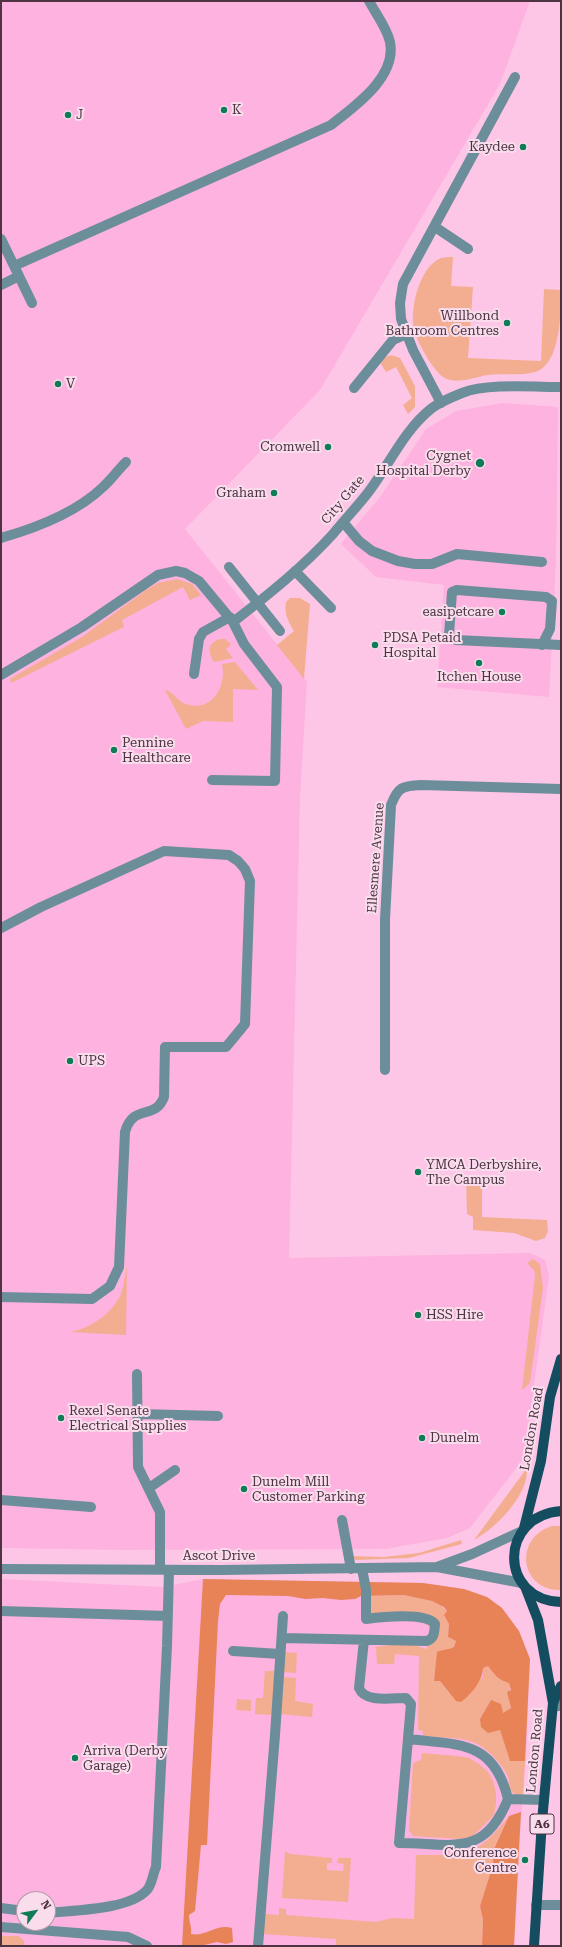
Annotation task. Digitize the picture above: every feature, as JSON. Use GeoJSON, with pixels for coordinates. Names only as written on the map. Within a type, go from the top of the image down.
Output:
{"type":"FeatureCollection","features":[{"type":"Feature","properties":{"kind":"main road","name":"London Road"},"geometry":{"type":"LineString","coordinates":[[556,1705],[538,1620],[524,1586],[515,1569],[514,1553],[523,1529],[541,1461],[550,1397],[561,1359]]}},
{"type":"Feature","properties":{"kind":"main road"},"geometry":{"type":"LineString","coordinates":[[523,1529],[541,1515],[561,1511]]}},
{"type":"Feature","properties":{"kind":"main road"},"geometry":{"type":"LineString","coordinates":[[524,1586],[542,1599],[561,1602]]}},
{"type":"Feature","properties":{"kind":"main road","name":"London Road"},"geometry":{"type":"LineString","coordinates":[[534,1946],[544,1800],[556,1705],[561,1686]]}},
{"type":"Feature","properties":{"kind":"street"},"geometry":{"type":"LineString","coordinates":[[14,266],[331,125],[360,101],[384,74],[391,61],[388,37],[369,1]]}},
{"type":"Feature","properties":{"kind":"street"},"geometry":{"type":"LineString","coordinates":[[441,403],[413,350],[401,319],[400,303],[403,284],[515,78]]}},
{"type":"Feature","properties":{"kind":"street"},"geometry":{"type":"LineString","coordinates":[[435,226],[468,249]]}},
{"type":"Feature","properties":{"kind":"street"},"geometry":{"type":"LineString","coordinates":[[1,239],[32,303]]}},
{"type":"Feature","properties":{"kind":"street"},"geometry":{"type":"LineString","coordinates":[[1,285],[19,276]]}},
{"type":"Feature","properties":{"kind":"street"},"geometry":{"type":"LineString","coordinates":[[354,388],[393,340],[407,334]]}},
{"type":"Feature","properties":{"kind":"street","name":"City Gate"},"geometry":{"type":"LineString","coordinates":[[194,674],[199,638],[203,632],[231,620],[258,603],[295,571],[343,522],[370,490],[420,419],[441,403],[463,392],[486,388],[520,386],[561,388]]}},
{"type":"Feature","properties":{"kind":"street"},"geometry":{"type":"LineString","coordinates":[[1,538],[29,530],[81,504],[103,487],[126,462]]}},
{"type":"Feature","properties":{"kind":"street"},"geometry":{"type":"LineString","coordinates":[[343,522],[358,541],[372,551],[398,561],[415,564],[432,564],[457,554],[542,562]]}},
{"type":"Feature","properties":{"kind":"street"},"geometry":{"type":"LineString","coordinates":[[229,567],[280,632]]}},
{"type":"Feature","properties":{"kind":"street"},"geometry":{"type":"LineString","coordinates":[[295,571],[331,608]]}},
{"type":"Feature","properties":{"kind":"street"},"geometry":{"type":"LineString","coordinates":[[1,675],[82,627],[149,580],[167,572],[186,573],[199,581],[231,620],[244,644],[277,687],[274,781],[212,780]]}},
{"type":"Feature","properties":{"kind":"street"},"geometry":{"type":"LineString","coordinates":[[542,645],[550,630],[552,601],[546,597],[457,590],[452,592],[449,635],[456,640],[542,645],[561,645]]}},
{"type":"Feature","properties":{"kind":"street","name":"Ellesmere Avenue"},"geometry":{"type":"LineString","coordinates":[[385,1070],[385,920],[391,805],[396,792],[406,785],[561,789]]}},
{"type":"Feature","properties":{"kind":"street"},"geometry":{"type":"LineString","coordinates":[[1,928],[41,907],[164,851],[229,855],[238,861],[250,881],[246,1024],[226,1048],[165,1047],[164,1096],[161,1104],[154,1109],[134,1115],[128,1122],[125,1132],[119,1267],[110,1286],[92,1299],[1,1297]]}},
{"type":"Feature","properties":{"kind":"street"},"geometry":{"type":"LineString","coordinates":[[56,1912],[99,1908],[128,1902],[148,1890],[156,1867],[168,1616],[160,1512],[150,1488],[138,1468],[137,1374]]}},
{"type":"Feature","properties":{"kind":"street"},"geometry":{"type":"LineString","coordinates":[[138,1414],[218,1416]]}},
{"type":"Feature","properties":{"kind":"street"},"geometry":{"type":"LineString","coordinates":[[150,1488],[175,1470]]}},
{"type":"Feature","properties":{"kind":"street"},"geometry":{"type":"LineString","coordinates":[[1,1500],[91,1507]]}},
{"type":"Feature","properties":{"kind":"street"},"geometry":{"type":"LineString","coordinates":[[342,1520],[351,1569]]}},
{"type":"Feature","properties":{"kind":"street","name":"Ascot Drive"},"geometry":{"type":"LineString","coordinates":[[437,1567],[472,1554],[523,1529]]}},
{"type":"Feature","properties":{"kind":"street","name":"Ascot Drive"},"geometry":{"type":"LineString","coordinates":[[1,1569],[362,1569],[437,1567],[524,1586]]}},
{"type":"Feature","properties":{"kind":"street"},"geometry":{"type":"LineString","coordinates":[[282,1638],[426,1641],[433,1636],[434,1624],[428,1618],[391,1616],[366,1619],[366,1590],[362,1569]]}},
{"type":"Feature","properties":{"kind":"street"},"geometry":{"type":"LineString","coordinates":[[1,1611],[168,1616]]}},
{"type":"Feature","properties":{"kind":"street"},"geometry":{"type":"LineString","coordinates":[[258,1946],[283,1616]]}},
{"type":"Feature","properties":{"kind":"street"},"geometry":{"type":"LineString","coordinates":[[364,1640],[359,1688],[361,1692],[368,1697],[406,1698],[411,1704],[399,1843],[458,1846],[476,1840],[488,1832],[501,1816],[508,1799],[499,1773],[488,1759],[476,1750],[461,1746],[408,1739]]}},
{"type":"Feature","properties":{"kind":"street"},"geometry":{"type":"LineString","coordinates":[[233,1651],[280,1654]]}},
{"type":"Feature","properties":{"kind":"street"},"geometry":{"type":"LineString","coordinates":[[508,1799],[544,1800]]}},
{"type":"Feature","properties":{"kind":"street"},"geometry":{"type":"LineString","coordinates":[[536,1905],[561,1905]]}},
{"type":"Feature","properties":{"kind":"street"},"geometry":{"type":"LineString","coordinates":[[1,1908],[16,1910]]}},
{"type":"Feature","properties":{"kind":"street"},"geometry":{"type":"LineString","coordinates":[[1,1926],[128,1937],[147,1946]]}},
{"type":"Feature","properties":{"kind":"shaded area"},"geometry":{"type":"Polygon","coordinates":[[[1,1],[530,1],[500,84],[320,390],[185,529],[307,682],[300,798],[289,1258],[530,1253],[545,1260],[549,1276],[524,1458],[470,1528],[447,1538],[385,1549],[123,1550],[1,1548],[1,1]]]}},
{"type":"Feature","properties":{"kind":"shaded area"},"geometry":{"type":"Polygon","coordinates":[[[453,257],[451,286],[473,287],[468,358],[541,361],[544,289],[561,290],[561,311],[558,337],[555,349],[544,367],[535,372],[529,373],[487,375],[459,381],[448,379],[439,374],[423,350],[415,333],[413,324],[414,303],[421,280],[427,270],[433,263],[441,258],[453,257]]]}},
{"type":"Feature","properties":{"kind":"shaded area"},"geometry":{"type":"Polygon","coordinates":[[[391,355],[400,358],[415,386],[415,407],[408,414],[403,405],[412,398],[396,367],[386,372],[381,364],[381,359],[391,355]]]}},
{"type":"Feature","properties":{"kind":"shaded area","name":"Cygnet Hospital Derby"},"geometry":{"type":"Polygon","coordinates":[[[503,403],[558,407],[556,562],[549,697],[437,687],[444,585],[376,577],[341,544],[380,497],[426,429],[456,411],[503,403]]]}},
{"type":"Feature","properties":{"kind":"shaded area"},"geometry":{"type":"Polygon","coordinates":[[[177,579],[192,584],[201,595],[190,600],[183,587],[122,620],[124,627],[11,683],[10,679],[82,637],[146,590],[158,583],[177,579]]]}},
{"type":"Feature","properties":{"kind":"shaded area"},"geometry":{"type":"Polygon","coordinates":[[[290,598],[300,598],[310,604],[304,679],[277,645],[294,631],[286,614],[286,602],[290,598]]]}},
{"type":"Feature","properties":{"kind":"shaded area"},"geometry":{"type":"Polygon","coordinates":[[[220,639],[225,639],[231,644],[226,649],[233,658],[214,662],[210,648],[213,643],[220,639]]]}},
{"type":"Feature","properties":{"kind":"shaded area"},"geometry":{"type":"Polygon","coordinates":[[[235,662],[258,690],[233,689],[233,722],[203,721],[186,729],[165,690],[183,703],[195,706],[203,705],[216,696],[220,689],[223,672],[222,664],[235,662]]]}},
{"type":"Feature","properties":{"kind":"shaded area"},"geometry":{"type":"Polygon","coordinates":[[[466,1176],[482,1176],[482,1217],[547,1220],[548,1231],[545,1238],[536,1241],[514,1233],[473,1230],[473,1217],[467,1214],[466,1176]]]}},
{"type":"Feature","properties":{"kind":"shaded area"},"geometry":{"type":"Polygon","coordinates":[[[533,1259],[540,1264],[543,1288],[530,1383],[522,1390],[535,1275],[534,1270],[527,1263],[533,1259]]]}},
{"type":"Feature","properties":{"kind":"shaded area"},"geometry":{"type":"Polygon","coordinates":[[[127,1266],[126,1335],[70,1332],[86,1327],[100,1319],[112,1308],[121,1294],[127,1266]]]}},
{"type":"Feature","properties":{"kind":"shaded area"},"geometry":{"type":"Polygon","coordinates":[[[527,1468],[523,1489],[510,1510],[483,1535],[474,1540],[527,1468]]]}},
{"type":"Feature","properties":{"kind":"shaded area"},"geometry":{"type":"Polygon","coordinates":[[[552,1526],[561,1526],[561,1590],[547,1588],[537,1582],[530,1573],[526,1563],[527,1552],[531,1541],[540,1532],[552,1526]]]}},
{"type":"Feature","properties":{"kind":"shaded area"},"geometry":{"type":"Polygon","coordinates":[[[461,1540],[462,1544],[409,1558],[356,1560],[350,1556],[383,1557],[419,1553],[461,1540]]]}},
{"type":"Feature","properties":{"kind":"shaded area"},"geometry":{"type":"Polygon","coordinates":[[[1,1579],[163,1587],[203,1579],[423,1583],[464,1589],[487,1597],[502,1608],[519,1631],[530,1659],[526,1755],[518,1859],[514,1946],[1,1946],[1,1579]]]}},
{"type":"Feature","properties":{"kind":"shaded area"},"geometry":{"type":"Polygon","coordinates":[[[203,1579],[423,1583],[464,1589],[487,1597],[502,1608],[519,1631],[530,1659],[525,1761],[510,1761],[500,1730],[488,1733],[481,1727],[480,1719],[491,1700],[501,1704],[503,1713],[511,1708],[507,1692],[511,1690],[509,1683],[505,1682],[494,1674],[488,1666],[483,1668],[481,1677],[476,1687],[461,1702],[456,1701],[440,1681],[434,1681],[437,1652],[454,1647],[456,1641],[448,1637],[449,1624],[444,1615],[447,1611],[444,1607],[432,1601],[404,1595],[361,1596],[355,1599],[341,1600],[323,1598],[305,1599],[288,1596],[226,1595],[220,1604],[218,1621],[207,1845],[201,1845],[195,1911],[189,1915],[191,1934],[201,1934],[221,1927],[232,1928],[233,1942],[226,1944],[217,1942],[200,1946],[182,1946],[203,1579]]]}},
{"type":"Feature","properties":{"kind":"shaded area"},"geometry":{"type":"Polygon","coordinates":[[[404,1595],[434,1602],[439,1604],[447,1612],[444,1615],[449,1624],[448,1637],[456,1641],[454,1647],[436,1667],[434,1680],[440,1681],[449,1693],[469,1696],[483,1676],[483,1668],[488,1666],[492,1672],[502,1680],[509,1683],[509,1701],[511,1708],[503,1713],[491,1700],[480,1719],[500,1730],[510,1761],[525,1761],[523,1796],[515,1794],[511,1791],[509,1779],[503,1768],[493,1756],[481,1746],[468,1740],[423,1736],[423,1731],[418,1730],[419,1656],[395,1654],[394,1664],[377,1664],[376,1647],[391,1645],[399,1640],[426,1649],[437,1635],[429,1626],[423,1623],[368,1614],[369,1596],[404,1595]]]}},
{"type":"Feature","properties":{"kind":"shaded area"},"geometry":{"type":"Polygon","coordinates":[[[284,1652],[297,1653],[296,1673],[283,1672],[284,1652]]]}},
{"type":"Feature","properties":{"kind":"shaded area"},"geometry":{"type":"Polygon","coordinates":[[[265,1671],[277,1671],[273,1715],[255,1714],[256,1698],[263,1698],[265,1671]]]}},
{"type":"Feature","properties":{"kind":"shaded area"},"geometry":{"type":"Polygon","coordinates":[[[282,1677],[296,1678],[295,1701],[313,1704],[312,1717],[280,1714],[282,1677]]]}},
{"type":"Feature","properties":{"kind":"shaded area"},"geometry":{"type":"Polygon","coordinates":[[[237,1699],[251,1700],[251,1711],[236,1710],[237,1699]]]}},
{"type":"Feature","properties":{"kind":"shaded area"},"geometry":{"type":"Polygon","coordinates":[[[422,1753],[469,1758],[488,1772],[493,1781],[496,1792],[494,1815],[473,1836],[460,1839],[413,1836],[409,1830],[413,1763],[421,1760],[422,1753]]]}},
{"type":"Feature","properties":{"kind":"shaded area"},"geometry":{"type":"Polygon","coordinates":[[[521,1812],[514,1946],[482,1946],[483,1920],[480,1906],[493,1865],[493,1851],[509,1816],[521,1812]]]}},
{"type":"Feature","properties":{"kind":"shaded area"},"geometry":{"type":"Polygon","coordinates":[[[509,1816],[494,1848],[493,1865],[480,1906],[483,1920],[482,1946],[336,1946],[336,1939],[263,1934],[265,1914],[279,1915],[279,1908],[286,1909],[286,1915],[376,1922],[392,1918],[414,1919],[416,1855],[448,1855],[469,1851],[478,1847],[487,1840],[509,1816]]]}},
{"type":"Feature","properties":{"kind":"shaded area"},"geometry":{"type":"Polygon","coordinates":[[[285,1851],[290,1854],[332,1858],[332,1863],[327,1863],[327,1870],[343,1871],[344,1864],[337,1863],[338,1858],[351,1858],[348,1902],[282,1898],[285,1851]]]}},
{"type":"Feature","properties":{"kind":"shaded area"},"geometry":{"type":"Polygon","coordinates":[[[1,1936],[19,1936],[24,1941],[25,1946],[1,1946],[1,1936]]]}},
{"type":"Feature","properties":{"kind":"place","name":"K"},"geometry":{"type":"Point","coordinates":[224,110]}},
{"type":"Feature","properties":{"kind":"place","name":"J"},"geometry":{"type":"Point","coordinates":[68,115]}},
{"type":"Feature","properties":{"kind":"place","name":"Kaydee"},"geometry":{"type":"Point","coordinates":[523,147]}},
{"type":"Feature","properties":{"kind":"place","name":"Willbond Bathroom Centres"},"geometry":{"type":"Point","coordinates":[507,323]}},
{"type":"Feature","properties":{"kind":"place","name":"V"},"geometry":{"type":"Point","coordinates":[58,384]}},
{"type":"Feature","properties":{"kind":"place","name":"Cromwell"},"geometry":{"type":"Point","coordinates":[328,447]}},
{"type":"Feature","properties":{"kind":"place","name":"Cygnet Hospital Derby"},"geometry":{"type":"Point","coordinates":[480,463]}},
{"type":"Feature","properties":{"kind":"place","name":"Graham"},"geometry":{"type":"Point","coordinates":[274,493]}},
{"type":"Feature","properties":{"kind":"place","name":"easipetcare"},"geometry":{"type":"Point","coordinates":[502,612]}},
{"type":"Feature","properties":{"kind":"place","name":"PDSA Petaid Hospital"},"geometry":{"type":"Point","coordinates":[375,645]}},
{"type":"Feature","properties":{"kind":"place","name":"Itchen House"},"geometry":{"type":"Point","coordinates":[479,663]}},
{"type":"Feature","properties":{"kind":"place","name":"Pennine Healthcare"},"geometry":{"type":"Point","coordinates":[114,750]}},
{"type":"Feature","properties":{"kind":"place","name":"UPS"},"geometry":{"type":"Point","coordinates":[70,1061]}},
{"type":"Feature","properties":{"kind":"place","name":"YMCA Derbyshire, The Campus"},"geometry":{"type":"Point","coordinates":[418,1172]}},
{"type":"Feature","properties":{"kind":"place","name":"HSS Hire"},"geometry":{"type":"Point","coordinates":[418,1315]}},
{"type":"Feature","properties":{"kind":"place","name":"Rexel Senate Electrical Supplies"},"geometry":{"type":"Point","coordinates":[61,1418]}},
{"type":"Feature","properties":{"kind":"place","name":"Dunelm"},"geometry":{"type":"Point","coordinates":[422,1438]}},
{"type":"Feature","properties":{"kind":"place","name":"Dunelm Mill Customer Parking"},"geometry":{"type":"Point","coordinates":[244,1489]}},
{"type":"Feature","properties":{"kind":"place","name":"Arriva (Derby Garage)"},"geometry":{"type":"Point","coordinates":[75,1758]}},
{"type":"Feature","properties":{"kind":"place","name":"Conference Centre"},"geometry":{"type":"Point","coordinates":[525,1860]}}]}
